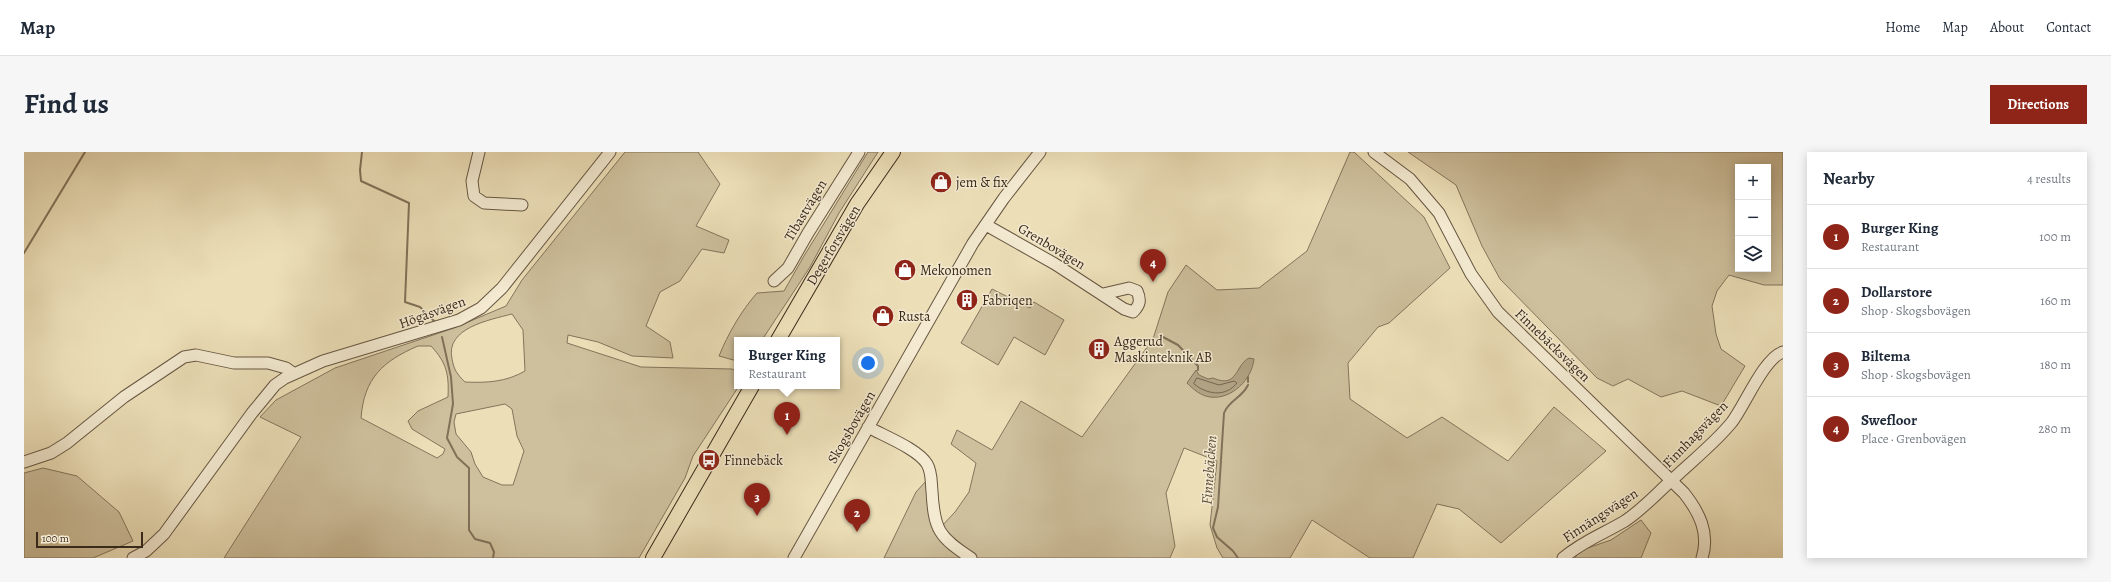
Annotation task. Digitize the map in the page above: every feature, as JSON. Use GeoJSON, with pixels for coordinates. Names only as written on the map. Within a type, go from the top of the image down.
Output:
{"type":"FeatureCollection","features":[{"type":"Feature","properties":{"kind":"main road","name":"Degerforsvägen"},"geometry":{"type":"LineString","coordinates":[[780,337],[857,204],[893,152]]}},
{"type":"Feature","properties":{"kind":"main road"},"geometry":{"type":"LineString","coordinates":[[653,558],[750,389]]}},
{"type":"Feature","properties":{"kind":"street"},"geometry":{"type":"LineString","coordinates":[[479,152],[472,181],[474,196],[484,203],[522,205]]}},
{"type":"Feature","properties":{"kind":"street","name":"Högåsvägen"},"geometry":{"type":"LineString","coordinates":[[147,555],[164,534],[227,446],[275,385],[293,373],[323,361],[446,325],[481,308],[502,288],[610,152]]}},
{"type":"Feature","properties":{"kind":"street","name":"Tibastvägen"},"geometry":{"type":"LineString","coordinates":[[774,281],[788,268],[808,233],[859,152]]}},
{"type":"Feature","properties":{"kind":"street","name":"Skogsbovägen"},"geometry":{"type":"LineString","coordinates":[[794,558],[952,278],[986,225],[1040,152]]}},
{"type":"Feature","properties":{"kind":"street","name":"Finnebäcksvägen"},"geometry":{"type":"LineString","coordinates":[[1374,152],[1410,179],[1426,196],[1439,213],[1479,287],[1498,312],[1684,493],[1701,519],[1705,542],[1702,558]]}},
{"type":"Feature","properties":{"kind":"street","name":"Grenbovägen"},"geometry":{"type":"LineString","coordinates":[[986,225],[1103,294]]}},
{"type":"Feature","properties":{"kind":"street","name":"Finnhagsvägen"},"geometry":{"type":"LineString","coordinates":[[1671,480],[1696,459],[1732,422],[1761,373],[1782,354]]}},
{"type":"Feature","properties":{"kind":"street"},"geometry":{"type":"LineString","coordinates":[[24,462],[51,453],[67,443],[124,397],[184,357],[196,355],[234,364],[268,363],[286,368],[293,373]]}},
{"type":"Feature","properties":{"kind":"street"},"geometry":{"type":"LineString","coordinates":[[868,427],[916,453],[924,460],[930,471],[938,530],[944,538],[971,558]]}},
{"type":"Feature","properties":{"kind":"street","name":"Finnängsvägen"},"geometry":{"type":"LineString","coordinates":[[1563,558],[1578,545],[1625,521],[1639,511],[1671,480]]}},
{"type":"Feature","properties":{"kind":"street"},"geometry":{"type":"LineString","coordinates":[[133,558],[147,555]]}},
{"type":"Feature","properties":{"kind":"shaded area"},"geometry":{"type":"Polygon","coordinates":[[[625,152],[698,152],[720,184],[696,226],[729,240],[724,253],[702,249],[680,281],[660,292],[646,326],[670,342],[673,358],[632,356],[598,342],[568,335],[567,343],[641,367],[734,370],[734,389],[737,389],[693,456],[685,478],[639,558],[224,558],[301,437],[260,417],[276,400],[335,368],[454,328],[506,306],[522,280],[625,152]],[[512,314],[492,319],[471,327],[455,340],[452,348],[452,359],[456,372],[465,382],[481,382],[511,378],[525,371],[523,330],[512,314]],[[418,346],[395,358],[385,365],[378,373],[366,392],[361,418],[437,458],[443,454],[445,449],[412,429],[408,421],[418,411],[448,397],[446,370],[441,358],[431,346],[418,346]],[[505,404],[456,414],[454,422],[456,434],[471,452],[475,464],[483,477],[502,485],[513,485],[524,451],[517,436],[512,409],[505,404]]]}},
{"type":"Feature","properties":{"kind":"shaded area"},"geometry":{"type":"Polygon","coordinates":[[[868,152],[878,152],[839,213],[810,267],[764,337],[734,337],[734,360],[719,356],[735,323],[757,293],[784,291],[868,152]]]}},
{"type":"Feature","properties":{"kind":"shaded area"},"geometry":{"type":"Polygon","coordinates":[[[1350,152],[1354,152],[1424,217],[1450,268],[1389,323],[1378,327],[1348,363],[1350,399],[1407,438],[1442,417],[1508,461],[1554,407],[1606,451],[1501,543],[1459,509],[1437,504],[1413,558],[1370,558],[1312,520],[1290,558],[1223,558],[1217,548],[1210,525],[1217,461],[1184,448],[1166,493],[1175,546],[1170,558],[884,558],[916,492],[926,481],[939,529],[955,512],[969,492],[976,463],[951,444],[957,430],[992,450],[1021,401],[1082,437],[1153,339],[1168,292],[1186,265],[1217,290],[1259,288],[1307,251],[1350,152]]]}},
{"type":"Feature","properties":{"kind":"shaded area"},"geometry":{"type":"Polygon","coordinates":[[[1408,152],[1783,152],[1783,285],[1764,285],[1729,275],[1717,291],[1712,306],[1716,334],[1721,349],[1745,366],[1721,406],[1682,391],[1661,397],[1628,379],[1613,386],[1597,378],[1500,279],[1482,246],[1456,185],[1408,152]]]}},
{"type":"Feature","properties":{"kind":"shaded area"},"geometry":{"type":"Polygon","coordinates":[[[992,289],[1030,308],[1034,302],[1064,320],[1045,355],[1014,337],[998,365],[961,343],[992,289]]]}},
{"type":"Feature","properties":{"kind":"shaded area"},"geometry":{"type":"Polygon","coordinates":[[[43,468],[77,476],[119,512],[133,541],[93,558],[24,558],[24,473],[43,468]]]}},
{"type":"Feature","properties":{"kind":"shaded area"},"geometry":{"type":"Polygon","coordinates":[[[1641,520],[1651,533],[1641,558],[1575,558],[1579,551],[1611,540],[1641,520]]]}},
{"type":"Feature","properties":{"kind":"water"},"geometry":{"type":"Polygon","coordinates":[[[1249,358],[1254,359],[1245,381],[1240,387],[1226,395],[1210,397],[1203,395],[1187,383],[1196,370],[1199,375],[1208,379],[1213,378],[1221,381],[1232,378],[1244,361],[1249,358]]]}},
{"type":"Feature","properties":{"kind":"waterway"},"geometry":{"type":"LineString","coordinates":[[24,253],[85,152]]}},
{"type":"Feature","properties":{"kind":"waterway"},"geometry":{"type":"LineString","coordinates":[[362,152],[360,170],[361,181],[409,203],[405,302],[420,307],[435,322]]}},
{"type":"Feature","properties":{"kind":"waterway"},"geometry":{"type":"LineString","coordinates":[[442,337],[451,377],[453,404],[447,438],[457,457],[469,468],[469,530],[475,539],[490,543],[494,552],[493,558]]}},
{"type":"Feature","properties":{"kind":"waterway"},"geometry":{"type":"LineString","coordinates":[[1163,337],[1178,345],[1198,366],[1198,370]]}},
{"type":"Feature","properties":{"kind":"waterway","name":"Finnebäcken"},"geometry":{"type":"LineString","coordinates":[[1248,377],[1248,382]]}},
{"type":"Feature","properties":{"kind":"waterway","name":"Finnebäcken"},"geometry":{"type":"LineString","coordinates":[[1238,558],[1233,551],[1217,537],[1213,528],[1218,507],[1224,413],[1229,405],[1248,385]]}},
{"type":"Feature","properties":{"kind":"place","name":"jem & fix"},"geometry":{"type":"Point","coordinates":[941,182]}},
{"type":"Feature","properties":{"kind":"place","name":"Mekonomen"},"geometry":{"type":"Point","coordinates":[905,270]}},
{"type":"Feature","properties":{"kind":"place","name":"Swefloor"},"geometry":{"type":"Point","coordinates":[1153,282]}},
{"type":"Feature","properties":{"kind":"place","name":"Fabriqen"},"geometry":{"type":"Point","coordinates":[967,300]}},
{"type":"Feature","properties":{"kind":"place","name":"Rusta"},"geometry":{"type":"Point","coordinates":[883,316]}},
{"type":"Feature","properties":{"kind":"place","name":"Aggerud Maskinteknik AB"},"geometry":{"type":"Point","coordinates":[1099,349]}},
{"type":"Feature","properties":{"kind":"place","name":"Burger King"},"geometry":{"type":"Point","coordinates":[787,435]}},
{"type":"Feature","properties":{"kind":"place","name":"Finnebäck"},"geometry":{"type":"Point","coordinates":[709,460]}},
{"type":"Feature","properties":{"kind":"place","name":"Biltema"},"geometry":{"type":"Point","coordinates":[757,516]}},
{"type":"Feature","properties":{"kind":"place","name":"Dollarstore"},"geometry":{"type":"Point","coordinates":[857,532]}}]}
